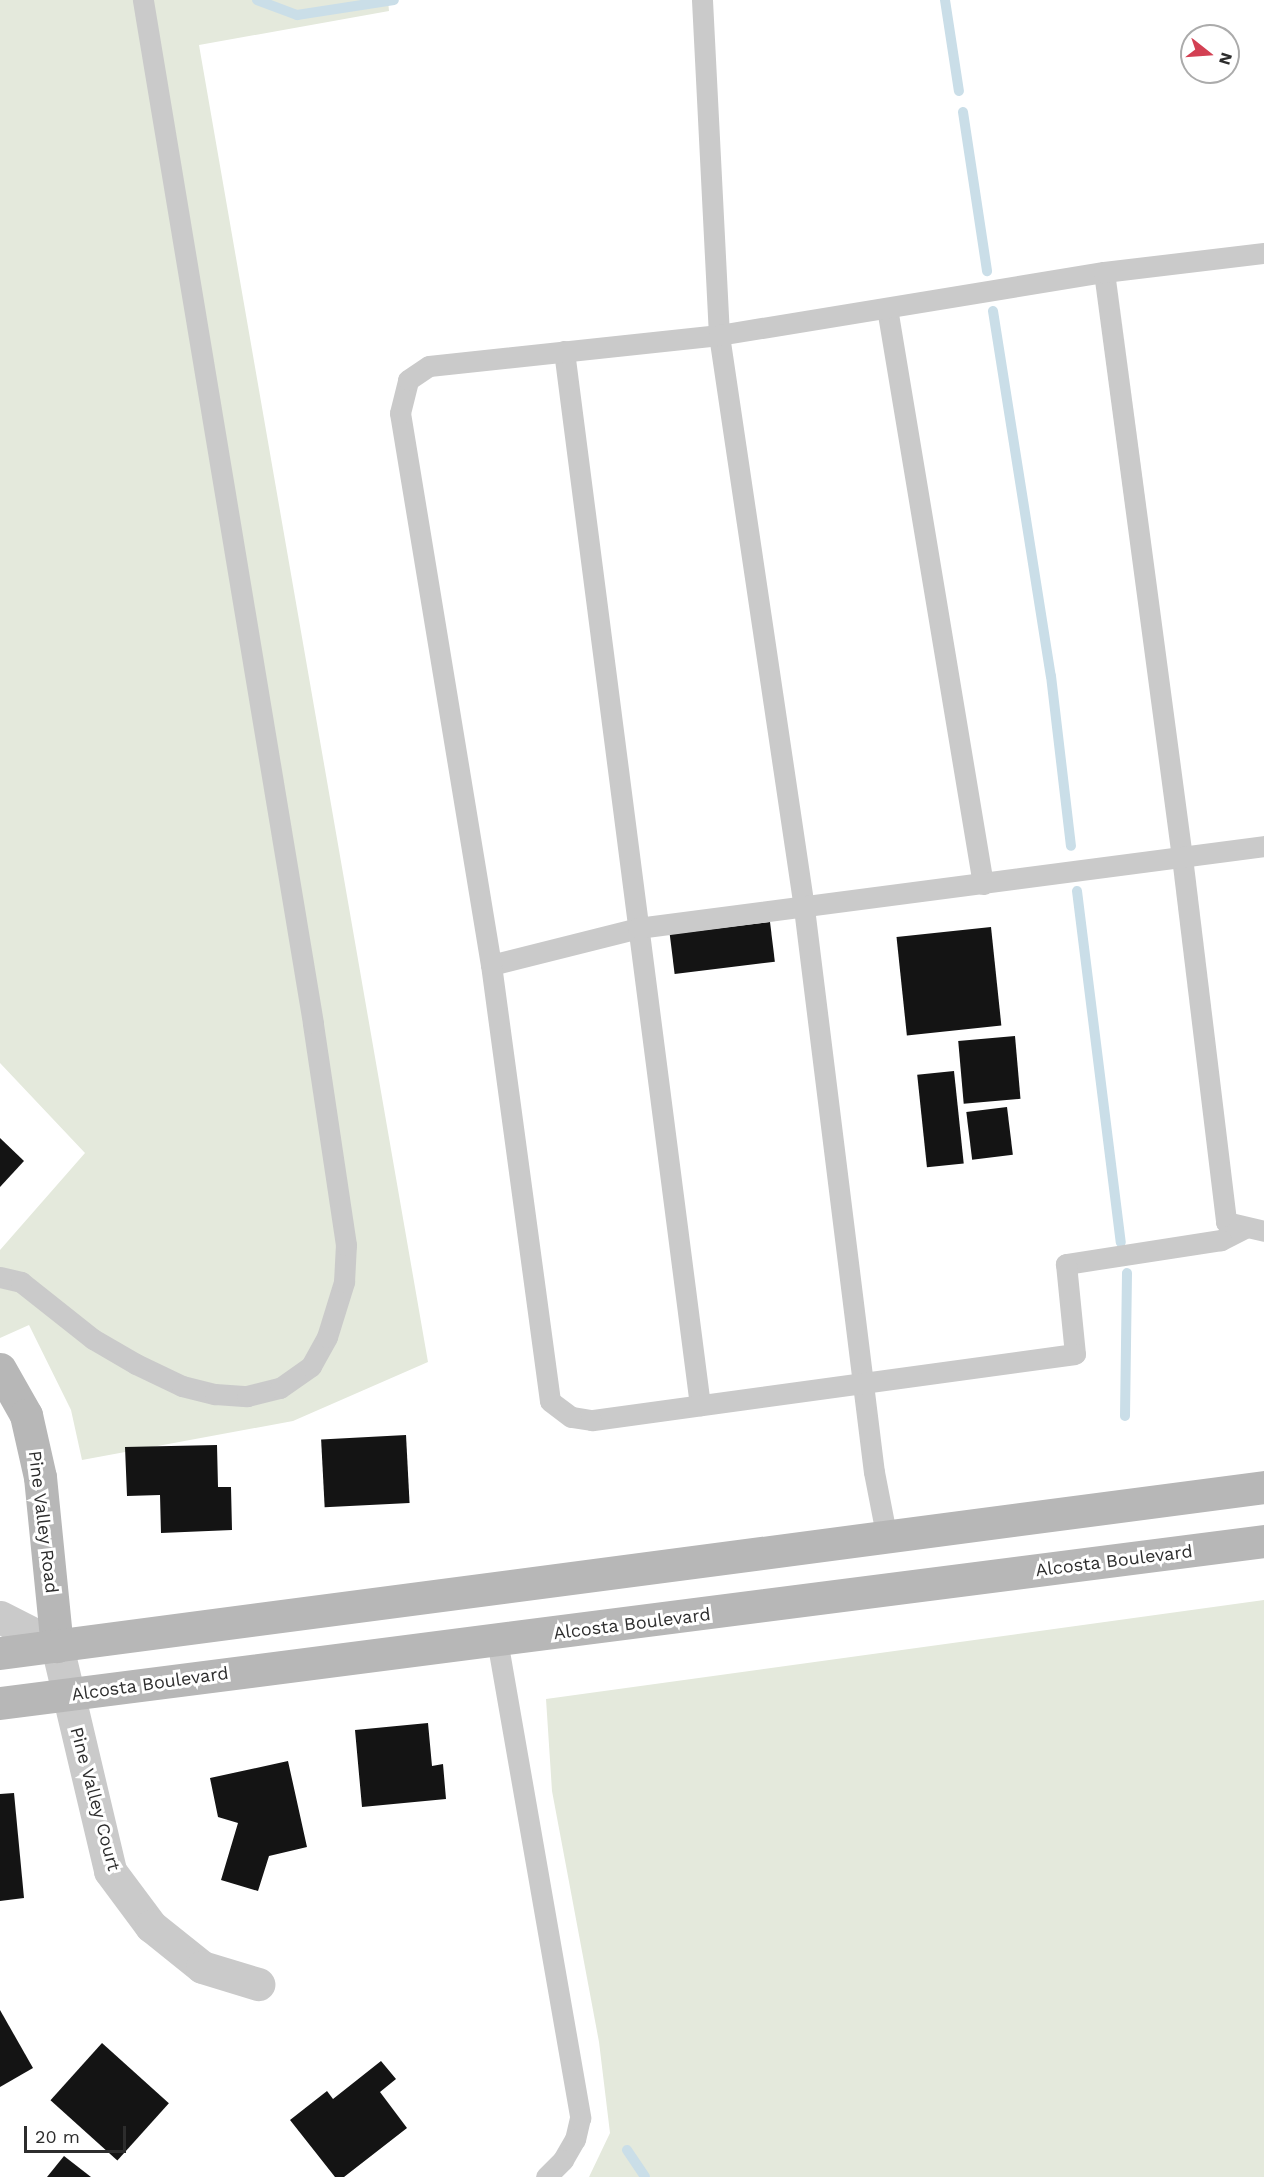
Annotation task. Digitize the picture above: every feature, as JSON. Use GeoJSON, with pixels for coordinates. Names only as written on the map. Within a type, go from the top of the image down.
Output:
{"type":"FeatureCollection","features":[{"type":"Feature","properties":{"kind":"main road","name":"Pine Valley Road"},"geometry":{"type":"LineString","coordinates":[[0,1369],[26,1415],[40,1477],[57,1646]]}},
{"type":"Feature","properties":{"kind":"main road"},"geometry":{"type":"LineString","coordinates":[[0,1653],[512,1583],[887,1539],[1264,1486]]}},
{"type":"Feature","properties":{"kind":"main road","name":"Alcosta Boulevard"},"geometry":{"type":"LineString","coordinates":[[0,1703],[68,1696],[394,1650],[497,1640],[1264,1541]]}},
{"type":"Feature","properties":{"kind":"street"},"geometry":{"type":"LineString","coordinates":[[0,1617],[57,1646]]}},
{"type":"Feature","properties":{"kind":"street","name":"Pine Valley Court"},"geometry":{"type":"LineString","coordinates":[[57,1646],[110,1871],[151,1926],[201,1966],[258,1984]]}},
{"type":"Feature","properties":{"kind":"lane"},"geometry":{"type":"LineString","coordinates":[[0,1277],[21,1282],[93,1339],[136,1365],[182,1386],[215,1394],[247,1396],[280,1388],[311,1366],[327,1337],[344,1282],[346,1245],[314,1023],[143,0]]}},
{"type":"Feature","properties":{"kind":"lane"},"geometry":{"type":"LineString","coordinates":[[702,0],[719,335],[804,908],[862,1382],[887,1539]]}},
{"type":"Feature","properties":{"kind":"lane"},"geometry":{"type":"LineString","coordinates":[[1254,1229],[1221,1240],[1066,1264],[1075,1354],[591,1420],[571,1417],[550,1401],[491,966],[400,413],[408,380],[429,366],[719,335],[1104,272],[1264,253]]}},
{"type":"Feature","properties":{"kind":"lane"},"geometry":{"type":"LineString","coordinates":[[1104,272],[1182,857],[1226,1222],[1254,1229]]}},
{"type":"Feature","properties":{"kind":"lane"},"geometry":{"type":"LineString","coordinates":[[887,308],[983,884]]}},
{"type":"Feature","properties":{"kind":"lane"},"geometry":{"type":"LineString","coordinates":[[564,351],[700,1405]]}},
{"type":"Feature","properties":{"kind":"lane"},"geometry":{"type":"LineString","coordinates":[[491,966],[638,928],[1264,846]]}},
{"type":"Feature","properties":{"kind":"lane"},"geometry":{"type":"LineString","coordinates":[[497,1640],[580,2118],[575,2139],[563,2160],[546,2177]]}},
{"type":"Feature","properties":{"kind":"shaded area"},"geometry":{"type":"Polygon","coordinates":[[[0,0],[388,0],[389,11],[199,45],[428,1362],[293,1421],[82,1460],[71,1410],[29,1325],[0,1338],[0,1250],[85,1153],[0,1063],[0,0]]]}},
{"type":"Feature","properties":{"kind":"shaded area"},"geometry":{"type":"Polygon","coordinates":[[[1264,1600],[1264,2177],[589,2177],[610,2133],[599,2042],[552,1791],[546,1699],[1264,1600]]]}},
{"type":"Feature","properties":{"kind":"building"},"geometry":{"type":"Polygon","coordinates":[[[770,922],[775,962],[675,974],[670,934],[770,922]]]}},
{"type":"Feature","properties":{"kind":"building"},"geometry":{"type":"Polygon","coordinates":[[[991,927],[1001,1025],[907,1035],[897,937],[991,927]]]}},
{"type":"Feature","properties":{"kind":"building"},"geometry":{"type":"Polygon","coordinates":[[[1015,1036],[1020,1099],[964,1104],[958,1041],[1015,1036]]]}},
{"type":"Feature","properties":{"kind":"building"},"geometry":{"type":"Polygon","coordinates":[[[954,1071],[964,1163],[927,1167],[917,1075],[954,1071]]]}},
{"type":"Feature","properties":{"kind":"building"},"geometry":{"type":"Polygon","coordinates":[[[1007,1107],[1013,1155],[972,1160],[966,1112],[1007,1107]]]}},
{"type":"Feature","properties":{"kind":"building"},"geometry":{"type":"Polygon","coordinates":[[[0,1138],[24,1161],[0,1187],[0,1138]]]}},
{"type":"Feature","properties":{"kind":"building"},"geometry":{"type":"Polygon","coordinates":[[[406,1435],[410,1503],[325,1507],[321,1439],[406,1435]]]}},
{"type":"Feature","properties":{"kind":"building"},"geometry":{"type":"Polygon","coordinates":[[[217,1445],[218,1487],[231,1487],[232,1530],[161,1533],[160,1495],[127,1496],[125,1447],[217,1445]]]}},
{"type":"Feature","properties":{"kind":"building"},"geometry":{"type":"Polygon","coordinates":[[[428,1723],[432,1766],[443,1764],[446,1799],[362,1807],[355,1730],[428,1723]]]}},
{"type":"Feature","properties":{"kind":"building"},"geometry":{"type":"Polygon","coordinates":[[[288,1761],[307,1847],[269,1856],[258,1891],[221,1880],[238,1823],[218,1817],[210,1778],[288,1761]]]}},
{"type":"Feature","properties":{"kind":"building"},"geometry":{"type":"Polygon","coordinates":[[[14,1793],[24,1898],[0,1901],[0,1794],[14,1793]]]}},
{"type":"Feature","properties":{"kind":"building"},"geometry":{"type":"Polygon","coordinates":[[[0,2010],[33,2068],[0,2087],[0,2010]]]}},
{"type":"Feature","properties":{"kind":"building"},"geometry":{"type":"Polygon","coordinates":[[[102,2043],[169,2103],[117,2160],[50,2100],[102,2043]]]}},
{"type":"Feature","properties":{"kind":"building"},"geometry":{"type":"Polygon","coordinates":[[[381,2061],[396,2079],[380,2092],[407,2128],[344,2177],[335,2177],[290,2120],[327,2091],[333,2099],[381,2061]]]}},
{"type":"Feature","properties":{"kind":"building"},"geometry":{"type":"Polygon","coordinates":[[[64,2156],[91,2177],[47,2177],[64,2156]]]}},
{"type":"Feature","properties":{"kind":"waterway"},"geometry":{"type":"LineString","coordinates":[[257,0],[297,15],[394,0]]}},
{"type":"Feature","properties":{"kind":"waterway"},"geometry":{"type":"LineString","coordinates":[[945,0],[959,91]]}},
{"type":"Feature","properties":{"kind":"waterway"},"geometry":{"type":"LineString","coordinates":[[963,112],[987,271]]}},
{"type":"Feature","properties":{"kind":"waterway"},"geometry":{"type":"LineString","coordinates":[[993,311],[1051,676],[1071,846]]}},
{"type":"Feature","properties":{"kind":"waterway"},"geometry":{"type":"LineString","coordinates":[[1077,891],[1121,1242]]}},
{"type":"Feature","properties":{"kind":"waterway"},"geometry":{"type":"LineString","coordinates":[[1125,1416],[1127,1273]]}},
{"type":"Feature","properties":{"kind":"waterway"},"geometry":{"type":"LineString","coordinates":[[627,2150],[645,2177]]}}]}
